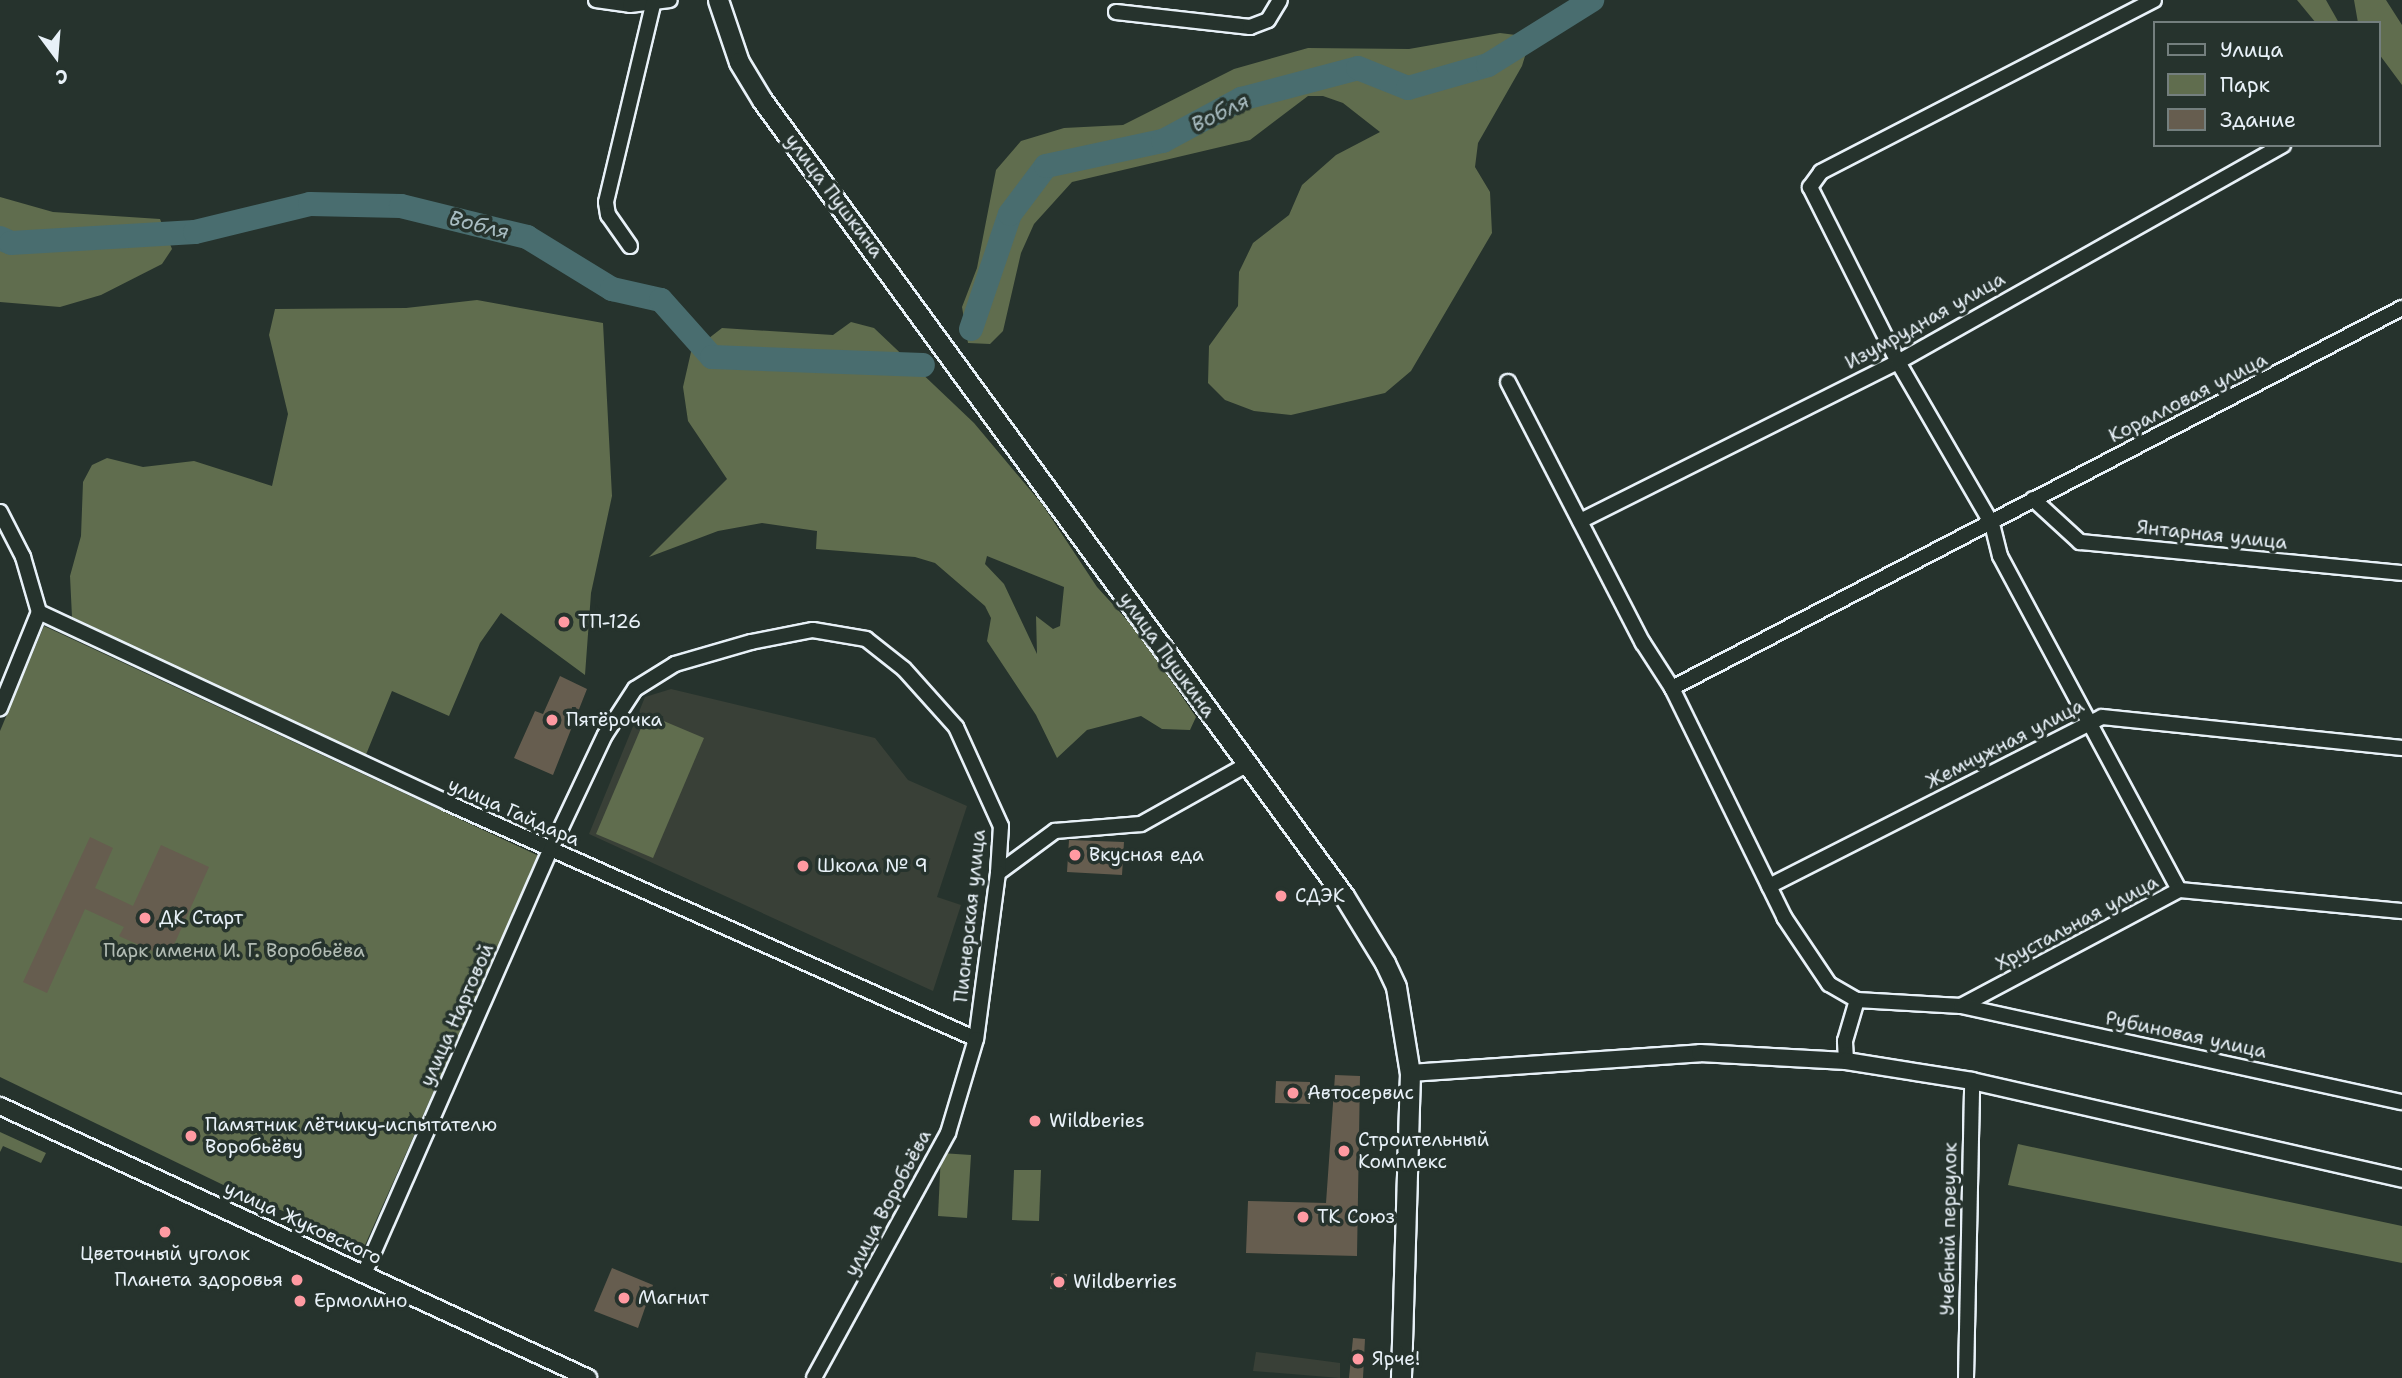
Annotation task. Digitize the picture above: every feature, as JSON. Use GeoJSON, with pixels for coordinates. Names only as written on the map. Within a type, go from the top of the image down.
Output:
{"type":"FeatureCollection","features":[{"type":"Feature","properties":{"kind":"main road","name":"улица Пушкина"},"geometry":{"type":"LineString","coordinates":[[718,0],[739,62],[762,100],[1344,896],[1385,963],[1396,987],[1410,1073],[1401,1378]]}},
{"type":"Feature","properties":{"kind":"street"},"geometry":{"type":"LineString","coordinates":[[596,0],[653,4],[670,0]]}},
{"type":"Feature","properties":{"kind":"street"},"geometry":{"type":"LineString","coordinates":[[1116,12],[1250,27],[1268,20],[1280,0]]}},
{"type":"Feature","properties":{"kind":"street"},"geometry":{"type":"LineString","coordinates":[[2154,0],[1821,172],[1810,187],[1898,362],[1992,524],[2000,556],[2179,890]]}},
{"type":"Feature","properties":{"kind":"street"},"geometry":{"type":"LineString","coordinates":[[630,246],[608,215],[606,201],[653,4]]}},
{"type":"Feature","properties":{"kind":"street","name":"Изумрудная улица"},"geometry":{"type":"LineString","coordinates":[[1580,521],[1898,362],[2279,147]]}},
{"type":"Feature","properties":{"kind":"street","name":"Коралловая улица"},"geometry":{"type":"LineString","coordinates":[[1992,524],[2033,499],[2402,308]]}},
{"type":"Feature","properties":{"kind":"street"},"geometry":{"type":"LineString","coordinates":[[1508,382],[1580,521],[1672,688],[1769,886],[1820,974],[1857,1000],[1961,1006]]}},
{"type":"Feature","properties":{"kind":"street","name":"Янтарная улица"},"geometry":{"type":"LineString","coordinates":[[2033,499],[2080,541],[2402,573]]}},
{"type":"Feature","properties":{"kind":"street"},"geometry":{"type":"LineString","coordinates":[[0,512],[23,557],[39,611],[0,708]]}},
{"type":"Feature","properties":{"kind":"street"},"geometry":{"type":"LineString","coordinates":[[1672,688],[1992,524]]}},
{"type":"Feature","properties":{"kind":"street","name":"улица Гайдара"},"geometry":{"type":"LineString","coordinates":[[39,611],[551,849],[976,1039]]}},
{"type":"Feature","properties":{"kind":"street","name":"Пионерская улица"},"geometry":{"type":"LineString","coordinates":[[551,849],[605,735],[635,690],[675,664],[813,630],[866,639],[904,669],[956,727],[1001,826],[998,873],[976,1039]]}},
{"type":"Feature","properties":{"kind":"street","name":"Жемчужная улица"},"geometry":{"type":"LineString","coordinates":[[1769,886],[2090,721],[2118,715],[2402,748]]}},
{"type":"Feature","properties":{"kind":"street"},"geometry":{"type":"LineString","coordinates":[[998,873],[1055,831],[1141,824],[1246,765]]}},
{"type":"Feature","properties":{"kind":"street","name":"улица Нартовой"},"geometry":{"type":"LineString","coordinates":[[364,1274],[551,849]]}},
{"type":"Feature","properties":{"kind":"street","name":"Хрустальная улица"},"geometry":{"type":"LineString","coordinates":[[1961,1006],[2179,890],[2402,911]]}},
{"type":"Feature","properties":{"kind":"street"},"geometry":{"type":"LineString","coordinates":[[1846,1061],[1845,1041],[1857,1000]]}},
{"type":"Feature","properties":{"kind":"street","name":"Рубиновая улица"},"geometry":{"type":"LineString","coordinates":[[1961,1006],[2402,1102]]}},
{"type":"Feature","properties":{"kind":"street","name":"улица Воробьёва"},"geometry":{"type":"LineString","coordinates":[[814,1378],[948,1133],[976,1039]]}},
{"type":"Feature","properties":{"kind":"street"},"geometry":{"type":"LineString","coordinates":[[1410,1073],[1700,1053],[1846,1061],[1972,1081],[2402,1179]]}},
{"type":"Feature","properties":{"kind":"street","name":"Учебный переулок"},"geometry":{"type":"LineString","coordinates":[[1966,1378],[1972,1081]]}},
{"type":"Feature","properties":{"kind":"street","name":"улица Жуковского"},"geometry":{"type":"LineString","coordinates":[[0,1106],[588,1378]]}},
{"type":"Feature","properties":{"kind":"shaded area","name":"Школа № 9"},"geometry":{"type":"Polygon","coordinates":[[[671,689],[875,738],[908,780],[967,806],[937,897],[961,905],[933,991],[589,834],[645,697],[671,689]]]}},
{"type":"Feature","properties":{"kind":"shaded area"},"geometry":{"type":"Polygon","coordinates":[[[1256,1352],[1340,1363],[1340,1378],[1253,1371],[1256,1352]]]}},
{"type":"Feature","properties":{"kind":"green space"},"geometry":{"type":"Polygon","coordinates":[[[2297,0],[2326,0],[2338,21],[2314,21],[2297,0]]]}},
{"type":"Feature","properties":{"kind":"green space"},"geometry":{"type":"Polygon","coordinates":[[[2354,0],[2386,0],[2402,25],[2402,85],[2381,57],[2381,21],[2358,21],[2354,0]]]}},
{"type":"Feature","properties":{"kind":"green space"},"geometry":{"type":"Polygon","coordinates":[[[1500,33],[1531,37],[1522,66],[1478,143],[1475,167],[1490,192],[1492,233],[1411,371],[1385,393],[1291,415],[1254,411],[1225,400],[1208,383],[1209,346],[1238,306],[1239,272],[1253,243],[1289,215],[1302,185],[1336,155],[1380,132],[1343,103],[1323,96],[1308,96],[1250,140],[1072,182],[1034,224],[1021,253],[1003,331],[990,344],[968,343],[962,307],[977,268],[996,170],[1021,141],[1064,128],[1123,125],[1234,69],[1308,48],[1409,49],[1500,33]]]}},
{"type":"Feature","properties":{"kind":"green space"},"geometry":{"type":"Polygon","coordinates":[[[0,197],[53,212],[160,219],[172,249],[162,264],[101,295],[60,307],[0,302],[0,197]]]}},
{"type":"Feature","properties":{"kind":"green space"},"geometry":{"type":"Polygon","coordinates":[[[477,300],[603,323],[612,496],[591,593],[585,675],[501,613],[480,643],[449,716],[392,691],[365,757],[72,617],[70,576],[81,536],[83,482],[92,465],[107,458],[143,467],[194,461],[272,486],[288,414],[269,335],[275,309],[406,308],[477,300]]]}},
{"type":"Feature","properties":{"kind":"green space"},"geometry":{"type":"Polygon","coordinates":[[[851,322],[874,328],[974,423],[1042,504],[1097,587],[1138,632],[1196,717],[1190,730],[1162,729],[1141,716],[1087,730],[1057,758],[1036,715],[987,641],[991,618],[985,606],[935,563],[915,557],[816,549],[817,531],[762,523],[718,531],[649,557],[727,479],[688,421],[683,387],[691,352],[722,328],[833,335],[851,322]],[[987,556],[985,564],[1004,584],[1037,654],[1036,616],[1053,629],[1060,626],[1064,587],[987,556]]]}},
{"type":"Feature","properties":{"kind":"green space","name":"Парк имени И. Г. Воробьёва"},"geometry":{"type":"Polygon","coordinates":[[[44,626],[539,856],[365,1245],[242,1194],[0,1077],[0,731],[44,626]]]}},
{"type":"Feature","properties":{"kind":"green space"},"geometry":{"type":"Polygon","coordinates":[[[647,714],[704,738],[653,858],[596,834],[647,714]]]}},
{"type":"Feature","properties":{"kind":"green space"},"geometry":{"type":"Polygon","coordinates":[[[0,1132],[46,1153],[41,1163],[3,1146],[0,1152],[0,1132]]]}},
{"type":"Feature","properties":{"kind":"green space"},"geometry":{"type":"Polygon","coordinates":[[[2018,1144],[2402,1226],[2402,1263],[2008,1185],[2018,1144]]]}},
{"type":"Feature","properties":{"kind":"green space"},"geometry":{"type":"Polygon","coordinates":[[[941,1153],[971,1155],[967,1218],[938,1216],[941,1153]]]}},
{"type":"Feature","properties":{"kind":"green space"},"geometry":{"type":"Polygon","coordinates":[[[1014,1170],[1041,1170],[1039,1221],[1012,1220],[1014,1170]]]}},
{"type":"Feature","properties":{"kind":"building","name":"Пятёрочка"},"geometry":{"type":"Polygon","coordinates":[[[560,676],[587,689],[553,775],[514,758],[535,711],[543,714],[560,676]]]}},
{"type":"Feature","properties":{"kind":"building","name":"ДК Старт"},"geometry":{"type":"Polygon","coordinates":[[[90,837],[113,848],[95,888],[133,906],[161,845],[209,867],[168,958],[119,936],[124,927],[85,909],[47,993],[23,982],[90,837]]]}},
{"type":"Feature","properties":{"kind":"building"},"geometry":{"type":"Polygon","coordinates":[[[1069,840],[1124,842],[1122,875],[1067,872],[1069,840]]]}},
{"type":"Feature","properties":{"kind":"building","name":"ТК Союз"},"geometry":{"type":"Polygon","coordinates":[[[1335,1075],[1360,1076],[1357,1256],[1246,1253],[1248,1201],[1326,1203],[1335,1075]]]}},
{"type":"Feature","properties":{"kind":"building","name":"Автосервис"},"geometry":{"type":"Polygon","coordinates":[[[1276,1081],[1310,1082],[1310,1104],[1275,1103],[1276,1081]]]}},
{"type":"Feature","properties":{"kind":"building","name":"Магнит"},"geometry":{"type":"Polygon","coordinates":[[[612,1268],[653,1285],[638,1328],[594,1311],[612,1268]]]}},
{"type":"Feature","properties":{"kind":"building","name":"Wildberries"},"geometry":{"type":"Polygon","coordinates":[[[1051,1273],[1067,1274],[1066,1290],[1050,1289],[1051,1273]]]}},
{"type":"Feature","properties":{"kind":"building","name":"Ярче!"},"geometry":{"type":"Polygon","coordinates":[[[1353,1338],[1365,1339],[1363,1378],[1349,1378],[1353,1338]]]}},
{"type":"Feature","properties":{"kind":"waterway","name":"Вобля"},"geometry":{"type":"LineString","coordinates":[[971,329],[1010,214],[1046,166],[1163,141],[1241,99],[1358,68],[1408,88],[1488,65],[1592,0]]}},
{"type":"Feature","properties":{"kind":"waterway","name":"Вобля"},"geometry":{"type":"LineString","coordinates":[[0,238],[11,243],[195,232],[310,204],[401,206],[527,237],[612,289],[661,300],[712,357],[923,365]]}},
{"type":"Feature","properties":{"kind":"place","name":"ТП-126"},"geometry":{"type":"Point","coordinates":[564,622]}},
{"type":"Feature","properties":{"kind":"place","name":"Пятёрочка"},"geometry":{"type":"Point","coordinates":[552,720]}},
{"type":"Feature","properties":{"kind":"place","name":"Вкусная еда"},"geometry":{"type":"Point","coordinates":[1075,855]}},
{"type":"Feature","properties":{"kind":"place","name":"Школа № 9"},"geometry":{"type":"Point","coordinates":[803,866]}},
{"type":"Feature","properties":{"kind":"place","name":"СДЭК"},"geometry":{"type":"Point","coordinates":[1281,896]}},
{"type":"Feature","properties":{"kind":"place","name":"ДК Старт"},"geometry":{"type":"Point","coordinates":[145,918]}},
{"type":"Feature","properties":{"kind":"place","name":"Автосервис"},"geometry":{"type":"Point","coordinates":[1293,1093]}},
{"type":"Feature","properties":{"kind":"place","name":"Wildberies"},"geometry":{"type":"Point","coordinates":[1035,1121]}},
{"type":"Feature","properties":{"kind":"place","name":"Памятник лётчику-испытателю Воробьёву"},"geometry":{"type":"Point","coordinates":[191,1136]}},
{"type":"Feature","properties":{"kind":"place","name":"Строительный Комплекс"},"geometry":{"type":"Point","coordinates":[1344,1151]}},
{"type":"Feature","properties":{"kind":"place","name":"ТК Союз"},"geometry":{"type":"Point","coordinates":[1303,1217]}},
{"type":"Feature","properties":{"kind":"place","name":"Цветочный уголок"},"geometry":{"type":"Point","coordinates":[165,1232]}},
{"type":"Feature","properties":{"kind":"place","name":"Планета здоровья"},"geometry":{"type":"Point","coordinates":[297,1280]}},
{"type":"Feature","properties":{"kind":"place","name":"Wildberries"},"geometry":{"type":"Point","coordinates":[1059,1282]}},
{"type":"Feature","properties":{"kind":"place","name":"Магнит"},"geometry":{"type":"Point","coordinates":[624,1298]}},
{"type":"Feature","properties":{"kind":"place","name":"Ермолино"},"geometry":{"type":"Point","coordinates":[300,1301]}},
{"type":"Feature","properties":{"kind":"place","name":"Ярче!"},"geometry":{"type":"Point","coordinates":[1358,1359]}}]}
